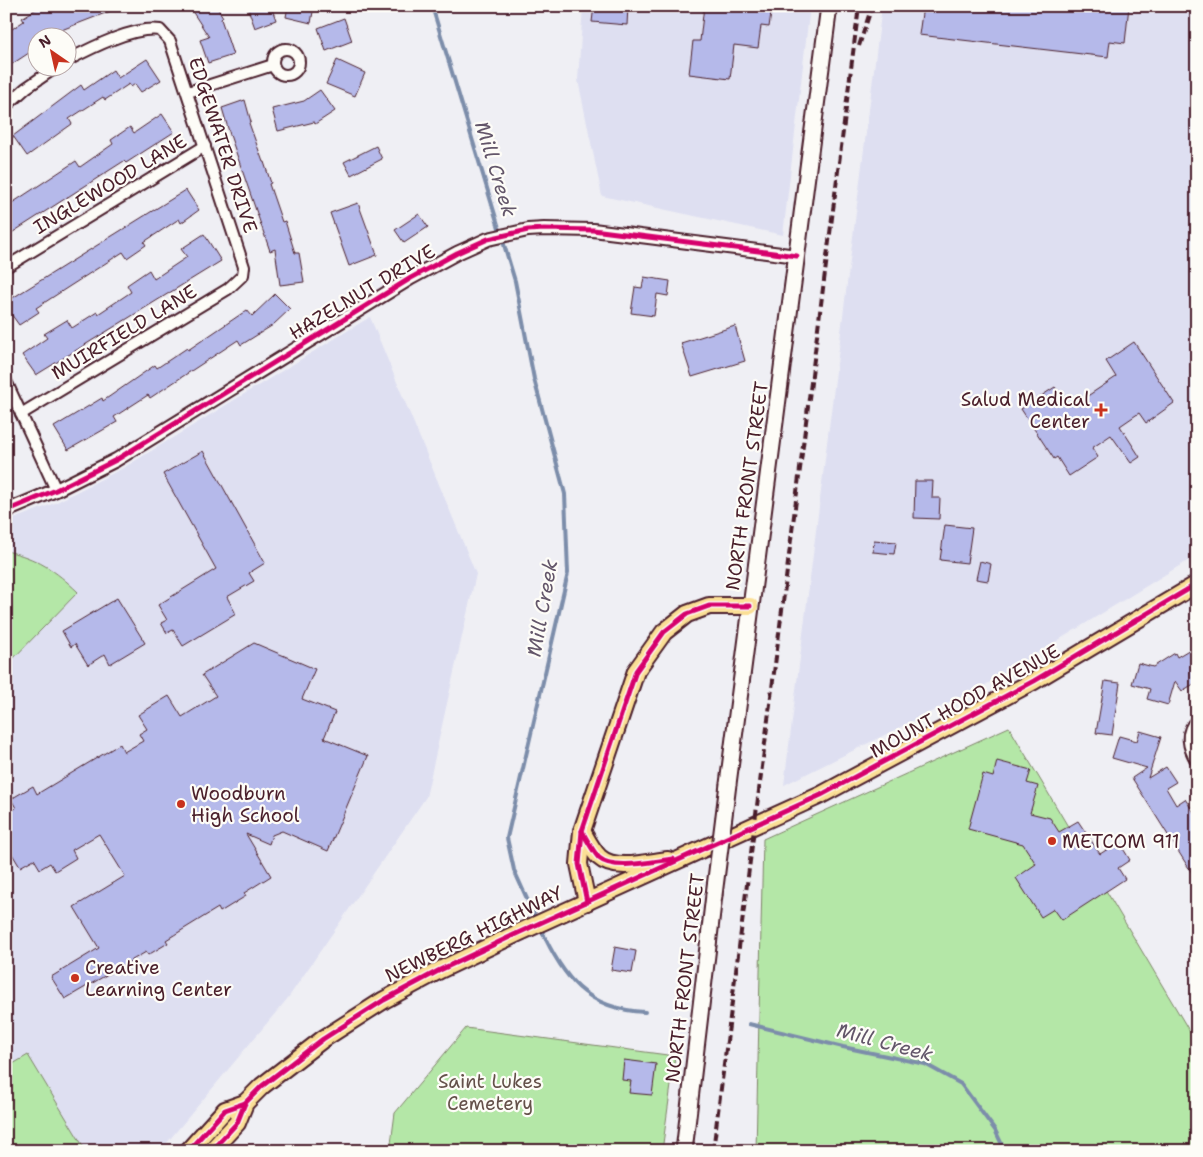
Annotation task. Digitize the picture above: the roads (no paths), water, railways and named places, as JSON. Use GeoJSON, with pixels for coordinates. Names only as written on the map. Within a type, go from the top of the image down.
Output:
{"type":"FeatureCollection","features":[{"type":"Feature","properties":{"kind":"main road","name":"NORTH FRONT STREET"},"geometry":{"type":"LineString","coordinates":[[684,1151],[750,606],[829,6]]}},
{"type":"Feature","properties":{"kind":"main road","name":"MOUNT HOOD AVENUE"},"geometry":{"type":"LineString","coordinates":[[741,833],[821,795],[952,727],[1050,672],[1197,584]]}},
{"type":"Feature","properties":{"kind":"main road"},"geometry":{"type":"LineString","coordinates":[[587,902],[579,864],[582,831],[631,681],[649,650],[672,625],[693,610],[718,606],[750,606]]}},
{"type":"Feature","properties":{"kind":"main road"},"geometry":{"type":"LineString","coordinates":[[582,831],[598,857],[612,864],[685,858]]}},
{"type":"Feature","properties":{"kind":"main road","name":"NEWBERG HIGHWAY"},"geometry":{"type":"LineString","coordinates":[[188,1151],[225,1110],[245,1103],[300,1055],[384,1000],[440,970],[741,833]]}},
{"type":"Feature","properties":{"kind":"main road","name":"NEWBERG HIGHWAY"},"geometry":{"type":"LineString","coordinates":[[211,1151],[237,1123],[245,1103]]}},
{"type":"Feature","properties":{"kind":"street","name":"EDGEWATER DRIVE"},"geometry":{"type":"LineString","coordinates":[[78,55],[104,43],[144,30],[160,30],[170,40],[242,258],[242,276]]}},
{"type":"Feature","properties":{"kind":"street"},"geometry":{"type":"LineString","coordinates":[[188,92],[273,65]]}},
{"type":"Feature","properties":{"kind":"street"},"geometry":{"type":"LineString","coordinates":[[6,106],[40,78]]}},
{"type":"Feature","properties":{"kind":"street","name":"INGLEWOOD LANE"},"geometry":{"type":"LineString","coordinates":[[6,267],[205,146]]}},
{"type":"Feature","properties":{"kind":"street","name":"HAZELNUT DRIVE"},"geometry":{"type":"LineString","coordinates":[[6,511],[56,490],[116,460],[412,278],[457,253],[488,239],[544,229],[584,229],[797,256]]}},
{"type":"Feature","properties":{"kind":"street","name":"MUIRFIELD LANE"},"geometry":{"type":"LineString","coordinates":[[21,414],[228,289],[242,276]]}},
{"type":"Feature","properties":{"kind":"street"},"geometry":{"type":"LineString","coordinates":[[6,381],[56,490]]}},
{"type":"Feature","properties":{"kind":"street"},"geometry":{"type":"LineString","coordinates":[[1197,720],[1190,728],[1188,736],[1188,745],[1197,762]]}},
{"type":"Feature","properties":{"kind":"waterway","name":"Mill Creek"},"geometry":{"type":"LineString","coordinates":[[432,6],[515,281],[534,379],[565,494],[568,573],[507,838],[514,870],[537,921]]}},
{"type":"Feature","properties":{"kind":"waterway","name":"Mill Creek"},"geometry":{"type":"LineString","coordinates":[[540,927],[558,961],[579,988],[607,1005],[624,1010],[645,1012]]}},
{"type":"Feature","properties":{"kind":"waterway","name":"Mill Creek"},"geometry":{"type":"LineString","coordinates":[[749,1024],[843,1047],[925,1064],[961,1084],[995,1130],[1005,1151]]}},
{"type":"Feature","properties":{"kind":"railway"},"geometry":{"type":"LineString","coordinates":[[713,1151],[859,6]]}},
{"type":"Feature","properties":{"kind":"railway"},"geometry":{"type":"LineString","coordinates":[[859,46],[872,6]]}},
{"type":"Feature","properties":{"kind":"place","name":"Salud Medical Center"},"geometry":{"type":"Point","coordinates":[1101,410]}},
{"type":"Feature","properties":{"kind":"place","name":"Woodburn High School"},"geometry":{"type":"Point","coordinates":[181,804]}},
{"type":"Feature","properties":{"kind":"place","name":"METCOM 911"},"geometry":{"type":"Point","coordinates":[1052,841]}},
{"type":"Feature","properties":{"kind":"place","name":"Creative Learning Center"},"geometry":{"type":"Point","coordinates":[75,978]}},
{"type":"Feature","properties":{"kind":"park label","name":"Saint Lukes Cemetery"},"geometry":{"type":"Point","coordinates":[490,1092]}}]}
